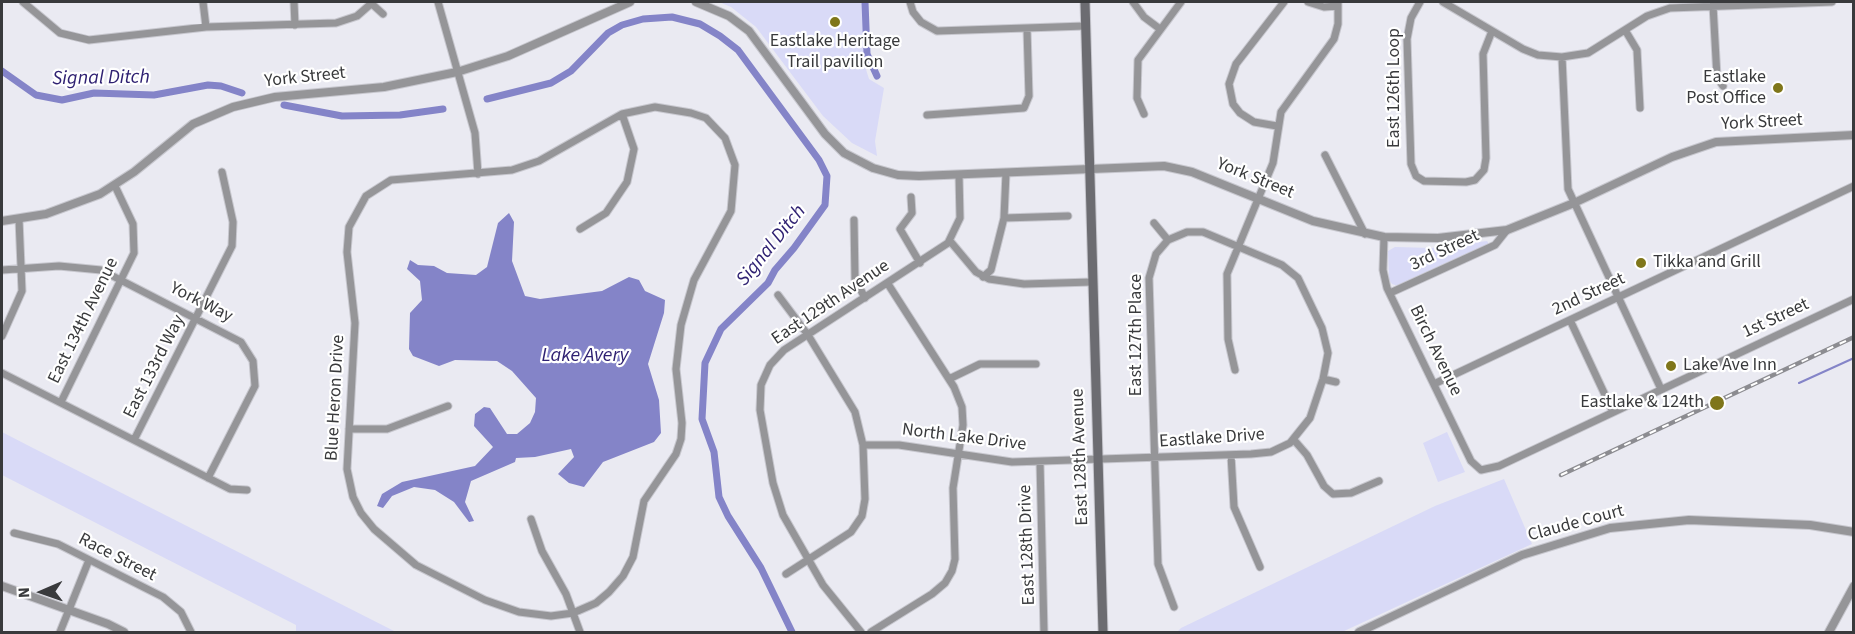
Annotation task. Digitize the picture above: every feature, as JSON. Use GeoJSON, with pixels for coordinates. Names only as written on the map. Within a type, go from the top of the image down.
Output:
{"type":"FeatureCollection","features":[{"type":"Feature","properties":{"kind":"main road","name":"East 128th Avenue"},"geometry":{"type":"LineString","coordinates":[[1084,2],[1103,633]]}},
{"type":"Feature","properties":{"kind":"street"},"geometry":{"type":"LineString","coordinates":[[203,2],[206,27]]}},
{"type":"Feature","properties":{"kind":"street"},"geometry":{"type":"LineString","coordinates":[[294,2],[295,25]]}},
{"type":"Feature","properties":{"kind":"street"},"geometry":{"type":"LineString","coordinates":[[438,2],[475,133],[478,174]]}},
{"type":"Feature","properties":{"kind":"street","name":"York Street"},"geometry":{"type":"LineString","coordinates":[[2,221],[63,210],[115,186],[178,134],[193,124],[232,107],[275,97],[384,87],[457,72],[508,56],[630,2]]}},
{"type":"Feature","properties":{"kind":"street","name":"York Street"},"geometry":{"type":"LineString","coordinates":[[696,2],[729,16],[755,37],[825,134],[851,158],[873,168],[898,175],[959,175],[1089,167],[1174,168],[1324,225],[1384,237],[1438,238],[1507,230],[1574,203],[1672,157],[1705,145],[1746,139],[1854,135]]}},
{"type":"Feature","properties":{"kind":"street"},"geometry":{"type":"LineString","coordinates":[[910,2],[919,20],[937,31],[1085,26]]}},
{"type":"Feature","properties":{"kind":"street"},"geometry":{"type":"LineString","coordinates":[[1133,2],[1144,17],[1160,29]]}},
{"type":"Feature","properties":{"kind":"street"},"geometry":{"type":"LineString","coordinates":[[1144,114],[1137,98],[1136,70],[1140,55],[1181,2]]}},
{"type":"Feature","properties":{"kind":"street"},"geometry":{"type":"LineString","coordinates":[[1277,126],[1254,122],[1233,111],[1229,90],[1233,69],[1284,2]]}},
{"type":"Feature","properties":{"kind":"street"},"geometry":{"type":"LineString","coordinates":[[1234,370],[1228,339],[1226,284],[1238,247],[1260,199],[1275,158],[1277,126],[1281,112],[1289,97],[1334,39],[1338,4],[1324,7],[1308,2]]}},
{"type":"Feature","properties":{"kind":"street","name":"East 126th Loop"},"geometry":{"type":"LineString","coordinates":[[1416,176],[1411,165],[1407,39],[1411,18],[1420,2]]}},
{"type":"Feature","properties":{"kind":"street"},"geometry":{"type":"LineString","coordinates":[[1443,2],[1531,52],[1562,57],[1588,53],[1647,16],[1670,8],[1832,2]]}},
{"type":"Feature","properties":{"kind":"street"},"geometry":{"type":"LineString","coordinates":[[27,3],[51,27],[67,36],[81,39],[118,38],[206,27],[336,23],[357,16],[372,3],[383,14]]}},
{"type":"Feature","properties":{"kind":"street"},"geometry":{"type":"LineString","coordinates":[[1713,5],[1717,77],[1724,86]]}},
{"type":"Feature","properties":{"kind":"street"},"geometry":{"type":"LineString","coordinates":[[912,26],[919,20]]}},
{"type":"Feature","properties":{"kind":"street"},"geometry":{"type":"LineString","coordinates":[[927,115],[1018,110],[1030,107],[1027,29]]}},
{"type":"Feature","properties":{"kind":"street"},"geometry":{"type":"LineString","coordinates":[[1625,30],[1637,50],[1640,108]]}},
{"type":"Feature","properties":{"kind":"street"},"geometry":{"type":"LineString","coordinates":[[1409,182],[1416,176],[1434,183],[1467,182],[1475,180],[1484,170],[1486,158],[1483,54],[1492,31]]}},
{"type":"Feature","properties":{"kind":"street"},"geometry":{"type":"LineString","coordinates":[[1562,57],[1566,179],[1574,203],[1661,389]]}},
{"type":"Feature","properties":{"kind":"street","name":"Blue Heron Drive"},"geometry":{"type":"LineString","coordinates":[[655,107],[691,112],[706,118],[725,138],[731,150],[735,165],[731,211],[694,280],[681,325],[676,369],[682,423],[676,454],[644,501],[633,557],[623,576],[596,603],[573,613],[539,616],[509,609],[485,600],[410,561],[374,529],[357,506],[348,477],[355,323],[346,243],[351,220],[371,191],[391,180],[512,170],[539,161],[622,114],[655,107]]}},
{"type":"Feature","properties":{"kind":"street"},"geometry":{"type":"LineString","coordinates":[[580,229],[606,213],[627,182],[634,149],[622,114]]}},
{"type":"Feature","properties":{"kind":"street"},"geometry":{"type":"LineString","coordinates":[[1324,155],[1365,234]]}},
{"type":"Feature","properties":{"kind":"street","name":"East 133rd Way"},"geometry":{"type":"LineString","coordinates":[[134,440],[228,255],[234,236],[232,212],[222,172]]}},
{"type":"Feature","properties":{"kind":"street"},"geometry":{"type":"LineString","coordinates":[[983,277],[991,270],[1004,218],[1006,173]]}},
{"type":"Feature","properties":{"kind":"street"},"geometry":{"type":"LineString","coordinates":[[959,175],[960,218],[950,241],[983,277],[1024,284],[1092,282]]}},
{"type":"Feature","properties":{"kind":"street","name":"East 134th Avenue"},"geometry":{"type":"LineString","coordinates":[[61,402],[123,280],[134,253],[135,234],[128,209],[115,186]]}},
{"type":"Feature","properties":{"kind":"street","name":"2nd Street"},"geometry":{"type":"LineString","coordinates":[[1434,384],[1854,186]]}},
{"type":"Feature","properties":{"kind":"street"},"geometry":{"type":"LineString","coordinates":[[911,197],[912,213],[900,229],[920,263]]}},
{"type":"Feature","properties":{"kind":"street"},"geometry":{"type":"LineString","coordinates":[[1004,218],[1068,216]]}},
{"type":"Feature","properties":{"kind":"street"},"geometry":{"type":"LineString","coordinates":[[2,336],[20,298],[22,269],[19,219]]}},
{"type":"Feature","properties":{"kind":"street"},"geometry":{"type":"LineString","coordinates":[[854,220],[855,279],[865,298]]}},
{"type":"Feature","properties":{"kind":"street"},"geometry":{"type":"LineString","coordinates":[[1154,223],[1168,240],[1187,232],[1203,232],[1282,265],[1298,278],[1326,340],[1327,365],[1310,418],[1294,440],[1307,455],[1330,492],[1345,495],[1379,481]]}},
{"type":"Feature","properties":{"kind":"street","name":"3rd Street"},"geometry":{"type":"LineString","coordinates":[[1390,293],[1495,245],[1507,230]]}},
{"type":"Feature","properties":{"kind":"street","name":"Birch Avenue"},"geometry":{"type":"LineString","coordinates":[[1384,237],[1383,270],[1390,293],[1470,461],[1481,470]]}},
{"type":"Feature","properties":{"kind":"street","name":"East 127th Place"},"geometry":{"type":"LineString","coordinates":[[1168,240],[1156,254],[1149,278],[1158,564],[1174,607]]}},
{"type":"Feature","properties":{"kind":"street","name":"East 129th Avenue"},"geometry":{"type":"LineString","coordinates":[[861,633],[808,560],[783,515],[777,497],[759,398],[761,385],[770,365],[784,350],[920,263],[950,241]]}},
{"type":"Feature","properties":{"kind":"street","name":"York Way"},"geometry":{"type":"LineString","coordinates":[[2,270],[88,266],[123,280],[241,342],[251,356],[255,373],[252,393],[208,478]]}},
{"type":"Feature","properties":{"kind":"street"},"geometry":{"type":"LineString","coordinates":[[871,633],[932,594],[945,583],[952,572],[955,559],[953,488],[963,425],[962,406],[949,379],[888,284]]}},
{"type":"Feature","properties":{"kind":"street"},"geometry":{"type":"LineString","coordinates":[[778,295],[808,335],[855,412],[863,444],[865,499],[862,516],[854,529],[844,538],[786,574]]}},
{"type":"Feature","properties":{"kind":"street","name":"1st Street"},"geometry":{"type":"LineString","coordinates":[[1481,470],[1494,468],[1854,299]]}},
{"type":"Feature","properties":{"kind":"street"},"geometry":{"type":"LineString","coordinates":[[1570,320],[1613,412]]}},
{"type":"Feature","properties":{"kind":"street"},"geometry":{"type":"LineString","coordinates":[[949,379],[980,364],[1036,364]]}},
{"type":"Feature","properties":{"kind":"street"},"geometry":{"type":"LineString","coordinates":[[2,373],[230,489],[247,490]]}},
{"type":"Feature","properties":{"kind":"street"},"geometry":{"type":"LineString","coordinates":[[1323,379],[1336,382]]}},
{"type":"Feature","properties":{"kind":"street"},"geometry":{"type":"LineString","coordinates":[[349,429],[387,429],[448,406]]}},
{"type":"Feature","properties":{"kind":"street","name":"Eastlake Drive"},"geometry":{"type":"LineString","coordinates":[[1097,460],[1272,452],[1294,440]]}},
{"type":"Feature","properties":{"kind":"street","name":"North Lake Drive"},"geometry":{"type":"LineString","coordinates":[[863,444],[899,445],[1012,462],[1097,460]]}},
{"type":"Feature","properties":{"kind":"street"},"geometry":{"type":"LineString","coordinates":[[1231,455],[1234,507],[1260,567]]}},
{"type":"Feature","properties":{"kind":"street","name":"East 128th Drive"},"geometry":{"type":"LineString","coordinates":[[1040,462],[1044,630]]}},
{"type":"Feature","properties":{"kind":"street"},"geometry":{"type":"LineString","coordinates":[[531,519],[542,551],[558,578],[580,633]]}},
{"type":"Feature","properties":{"kind":"street","name":"Claude Court"},"geometry":{"type":"LineString","coordinates":[[1359,633],[1522,555],[1610,528],[1689,520],[1810,525],[1854,532]]}},
{"type":"Feature","properties":{"kind":"street","name":"Race Street"},"geometry":{"type":"LineString","coordinates":[[14,533],[44,539],[169,601],[181,612],[191,633]]}},
{"type":"Feature","properties":{"kind":"street"},"geometry":{"type":"LineString","coordinates":[[60,633],[67,609],[89,560]]}},
{"type":"Feature","properties":{"kind":"street"},"geometry":{"type":"LineString","coordinates":[[2,586],[108,624],[124,633]]}},
{"type":"Feature","properties":{"kind":"street"},"geometry":{"type":"LineString","coordinates":[[1829,633],[1854,586]]}},
{"type":"Feature","properties":{"kind":"shaded area"},"geometry":{"type":"Polygon","coordinates":[[[719,2],[863,2],[864,63],[869,79],[884,88],[875,141],[877,156],[852,143],[823,116],[756,27],[731,7],[719,2]]]}},
{"type":"Feature","properties":{"kind":"shaded area"},"geometry":{"type":"Polygon","coordinates":[[[1487,241],[1489,244],[1398,286],[1389,280],[1388,251],[1395,247],[1432,248],[1487,241]]]}},
{"type":"Feature","properties":{"kind":"shaded area"},"geometry":{"type":"Polygon","coordinates":[[[2,432],[396,632],[296,632],[296,625],[2,475],[2,432]]]}},
{"type":"Feature","properties":{"kind":"shaded area"},"geometry":{"type":"Polygon","coordinates":[[[1447,432],[1465,472],[1438,482],[1423,443],[1447,432]]]}},
{"type":"Feature","properties":{"kind":"shaded area"},"geometry":{"type":"Polygon","coordinates":[[[1504,479],[1532,544],[1342,632],[1177,632],[1181,628],[1435,506],[1504,479]]]}},
{"type":"Feature","properties":{"kind":"water","name":"Lake Avery"},"geometry":{"type":"Polygon","coordinates":[[[509,213],[514,222],[512,261],[525,296],[540,299],[602,291],[629,277],[639,280],[645,291],[665,300],[664,313],[648,364],[659,400],[661,433],[654,442],[603,462],[584,487],[569,483],[558,474],[574,457],[571,449],[535,457],[516,458],[515,462],[471,481],[465,502],[474,521],[469,522],[454,502],[435,490],[414,487],[392,496],[383,508],[377,506],[382,494],[402,482],[475,466],[493,447],[474,426],[475,414],[484,407],[490,408],[507,434],[517,434],[530,423],[535,412],[536,398],[512,371],[497,361],[455,360],[439,366],[413,356],[409,349],[410,313],[422,300],[420,281],[407,269],[410,260],[418,265],[434,266],[447,273],[476,275],[487,267],[498,223],[509,213]]]}},
{"type":"Feature","properties":{"kind":"waterway"},"geometry":{"type":"LineString","coordinates":[[865,2],[867,54],[877,76]]}},
{"type":"Feature","properties":{"kind":"waterway","name":"Signal Ditch"},"geometry":{"type":"LineString","coordinates":[[487,99],[551,83],[571,71],[608,33],[622,25],[643,19],[672,17],[700,24],[738,50],[819,160],[827,176],[825,205],[775,270],[768,283],[721,329],[705,363],[702,419],[714,452],[719,497],[728,516],[761,568],[792,632]]}},
{"type":"Feature","properties":{"kind":"waterway","name":"Signal Ditch"},"geometry":{"type":"LineString","coordinates":[[2,71],[36,95],[62,100],[94,93],[154,95],[208,85],[221,86],[242,93]]}},
{"type":"Feature","properties":{"kind":"waterway","name":"Signal Ditch"},"geometry":{"type":"LineString","coordinates":[[284,105],[342,116],[400,115],[443,109]]}},
{"type":"Feature","properties":{"kind":"waterway"},"geometry":{"type":"LineString","coordinates":[[1799,383],[1854,358]]}},
{"type":"Feature","properties":{"kind":"railway"},"geometry":{"type":"LineString","coordinates":[[1561,475],[1854,337]]}},
{"type":"Feature","properties":{"kind":"place","name":"Eastlake Heritage Trail pavilion"},"geometry":{"type":"Point","coordinates":[835,22]}},
{"type":"Feature","properties":{"kind":"place","name":"Eastlake Post Office"},"geometry":{"type":"Point","coordinates":[1778,88]}},
{"type":"Feature","properties":{"kind":"place","name":"Tikka and Grill"},"geometry":{"type":"Point","coordinates":[1641,263]}},
{"type":"Feature","properties":{"kind":"place","name":"Lake Ave Inn"},"geometry":{"type":"Point","coordinates":[1671,366]}},
{"type":"Feature","properties":{"kind":"place","name":"Eastlake & 124th"},"geometry":{"type":"Point","coordinates":[1717,403]}}]}
